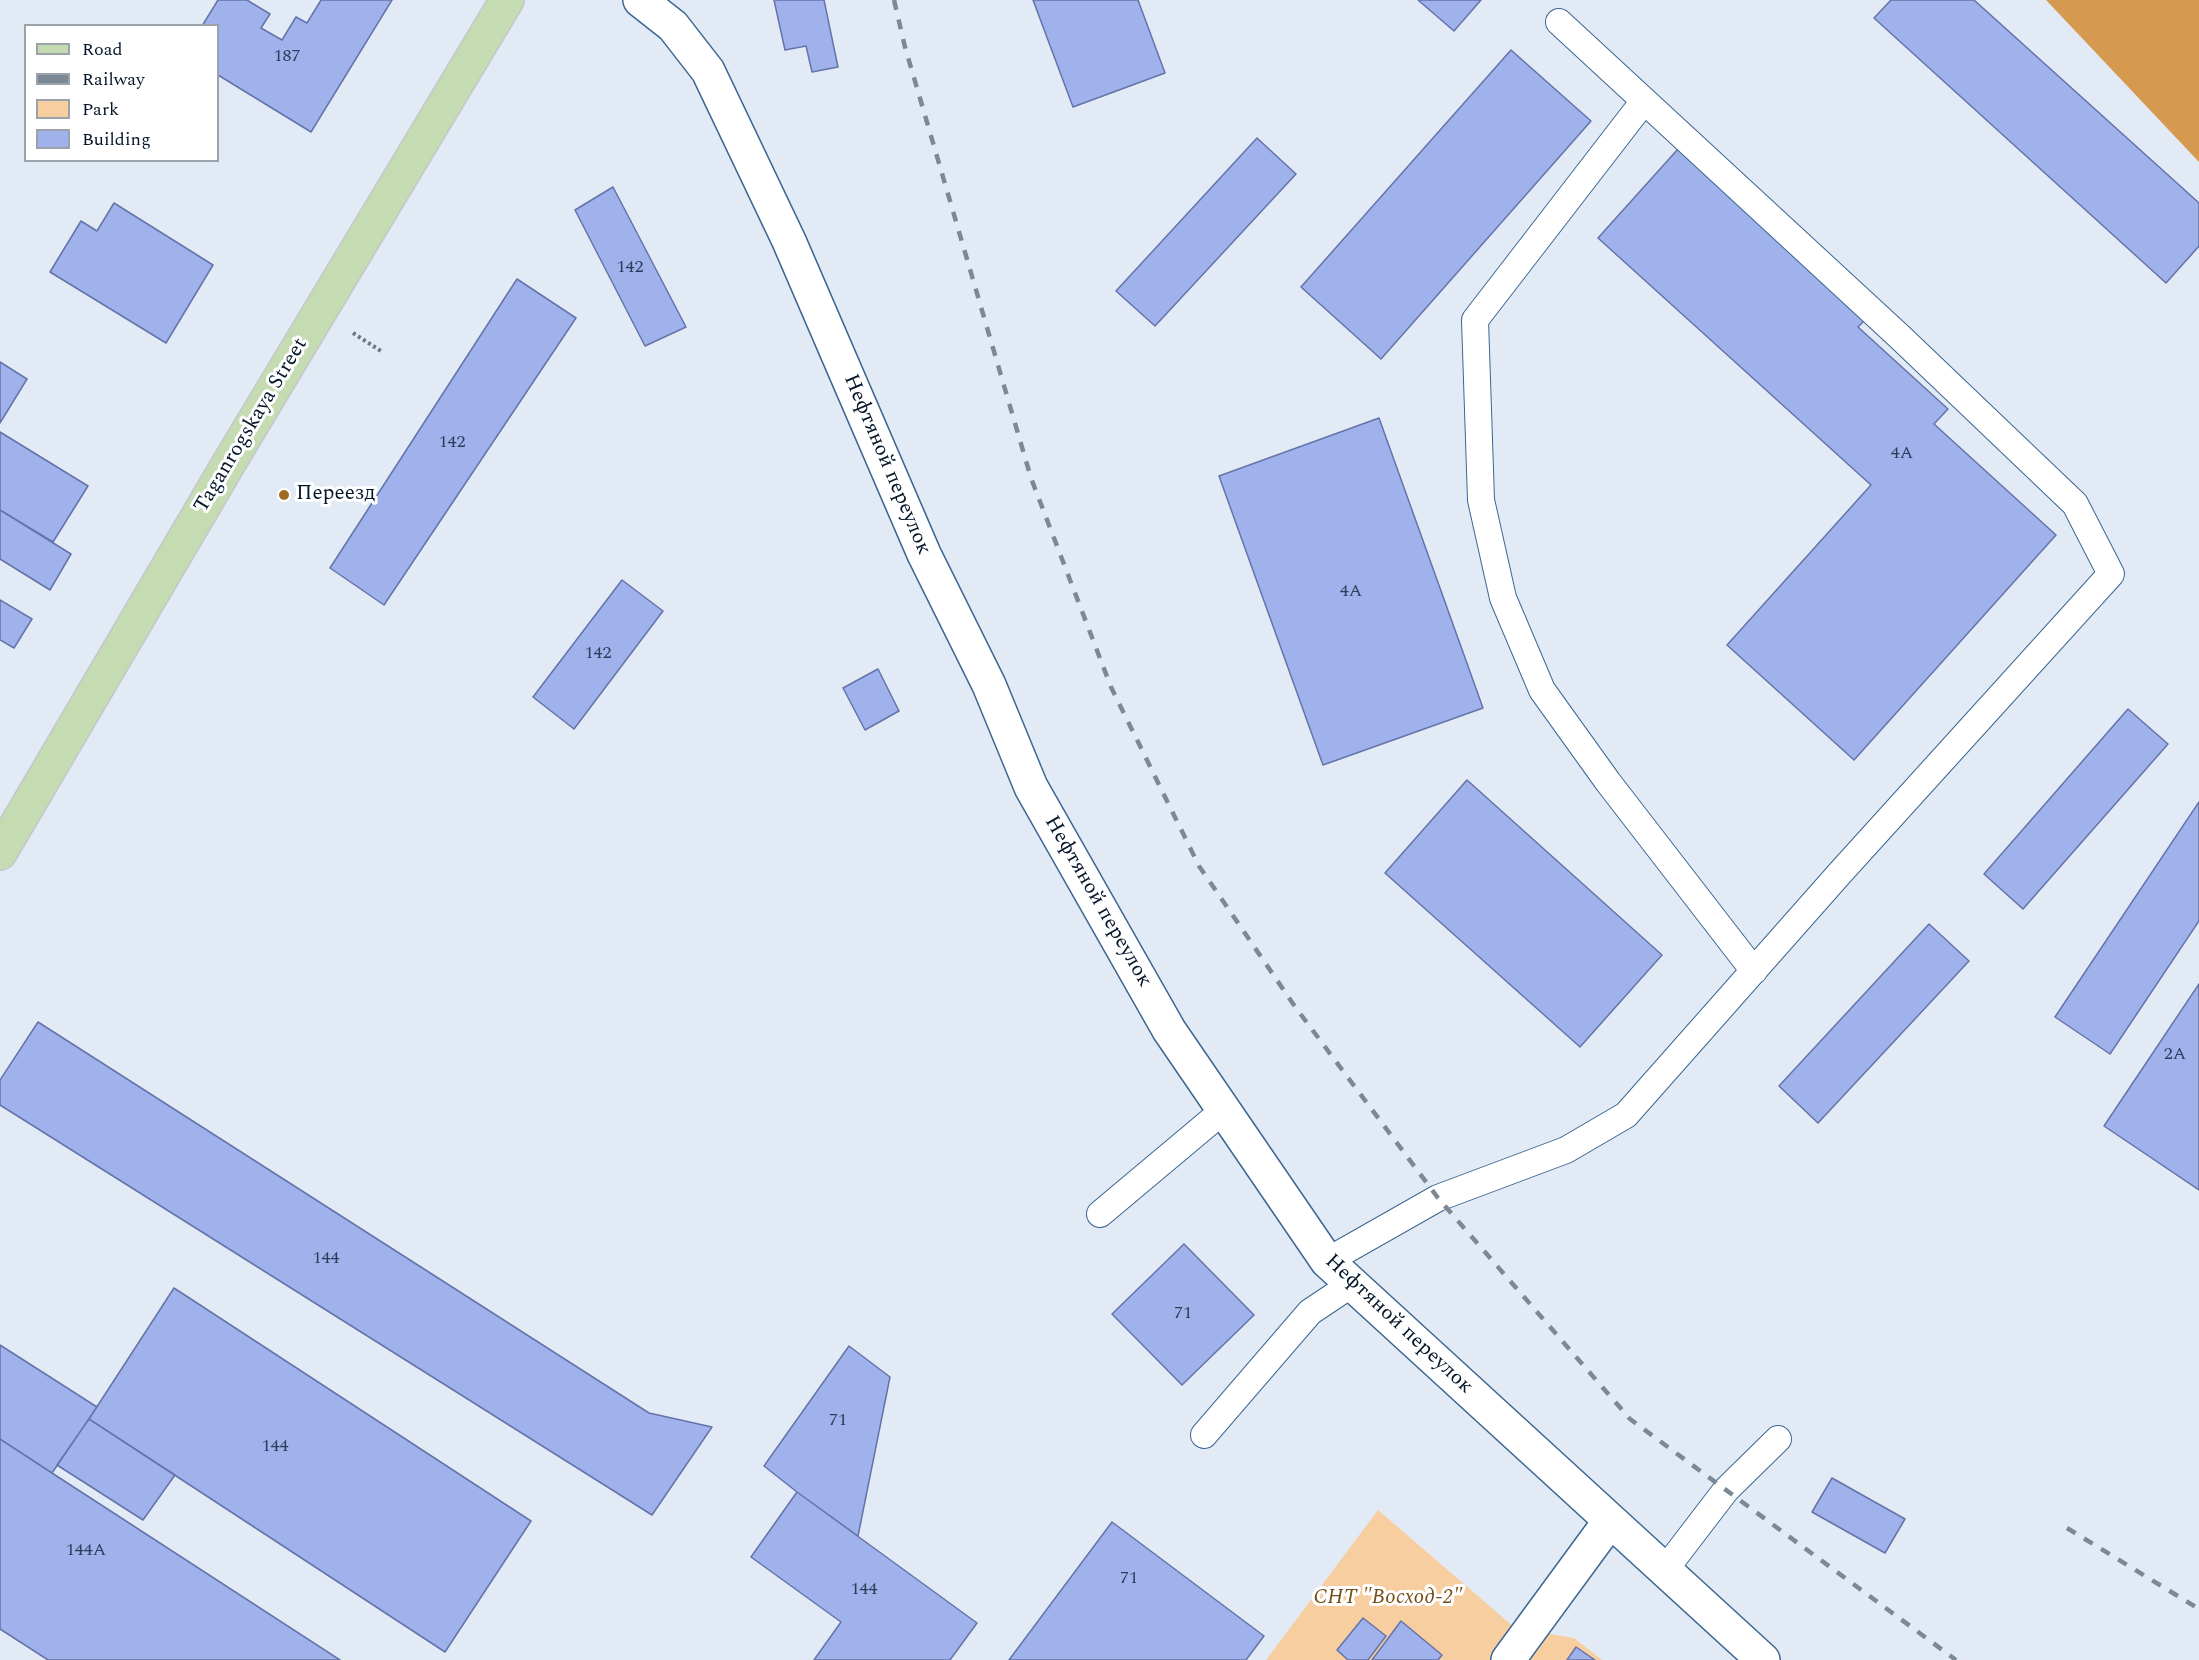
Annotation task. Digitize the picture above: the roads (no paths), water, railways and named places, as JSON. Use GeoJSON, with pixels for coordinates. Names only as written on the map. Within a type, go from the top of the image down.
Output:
{"type":"FeatureCollection","features":[{"type":"Feature","properties":{"kind":"main road","name":"Taganrogskaya Street"},"geometry":{"type":"LineString","coordinates":[[0,853],[223,473],[507,0]]}},
{"type":"Feature","properties":{"kind":"street","name":"Нефтяной переулок"},"geometry":{"type":"LineString","coordinates":[[640,0],[673,26],[708,71],[789,241],[924,554],[989,686],[1031,787],[1169,1030],[1327,1261],[1763,1660]]}},
{"type":"Feature","properties":{"kind":"street"},"geometry":{"type":"LineString","coordinates":[[1508,1660],[1610,1521]]}},
{"type":"Feature","properties":{"kind":"lane"},"geometry":{"type":"LineString","coordinates":[[1327,1261],[1438,1198],[1566,1150],[1626,1115],[2111,574],[2075,504],[1900,337],[1559,22]]}},
{"type":"Feature","properties":{"kind":"lane"},"geometry":{"type":"LineString","coordinates":[[1644,101],[1475,320],[1481,501],[1503,598],[1542,690],[1608,782],[1754,971]]}},
{"type":"Feature","properties":{"kind":"lane"},"geometry":{"type":"LineString","coordinates":[[1100,1214],[1224,1110]]}},
{"type":"Feature","properties":{"kind":"lane"},"geometry":{"type":"LineString","coordinates":[[1204,1435],[1310,1312],[1352,1284]]}},
{"type":"Feature","properties":{"kind":"lane"},"geometry":{"type":"LineString","coordinates":[[1664,1570],[1726,1490],[1778,1439]]}},
{"type":"Feature","properties":{"kind":"railway"},"geometry":{"type":"LineString","coordinates":[[894,0],[905,47],[1031,478],[1111,687],[1199,866],[1296,1008],[1438,1198],[1630,1419],[1956,1660]]}},
{"type":"Feature","properties":{"kind":"railway"},"geometry":{"type":"LineString","coordinates":[[2067,1528],[2199,1609]]}},
{"type":"Feature","properties":{"kind":"place","name":"Переезд"},"geometry":{"type":"Point","coordinates":[284,495]}},
{"type":"Feature","properties":{"kind":"park label","name":"СНТ \"Восход-2\""},"geometry":{"type":"Point","coordinates":[1388,1599]}}]}
